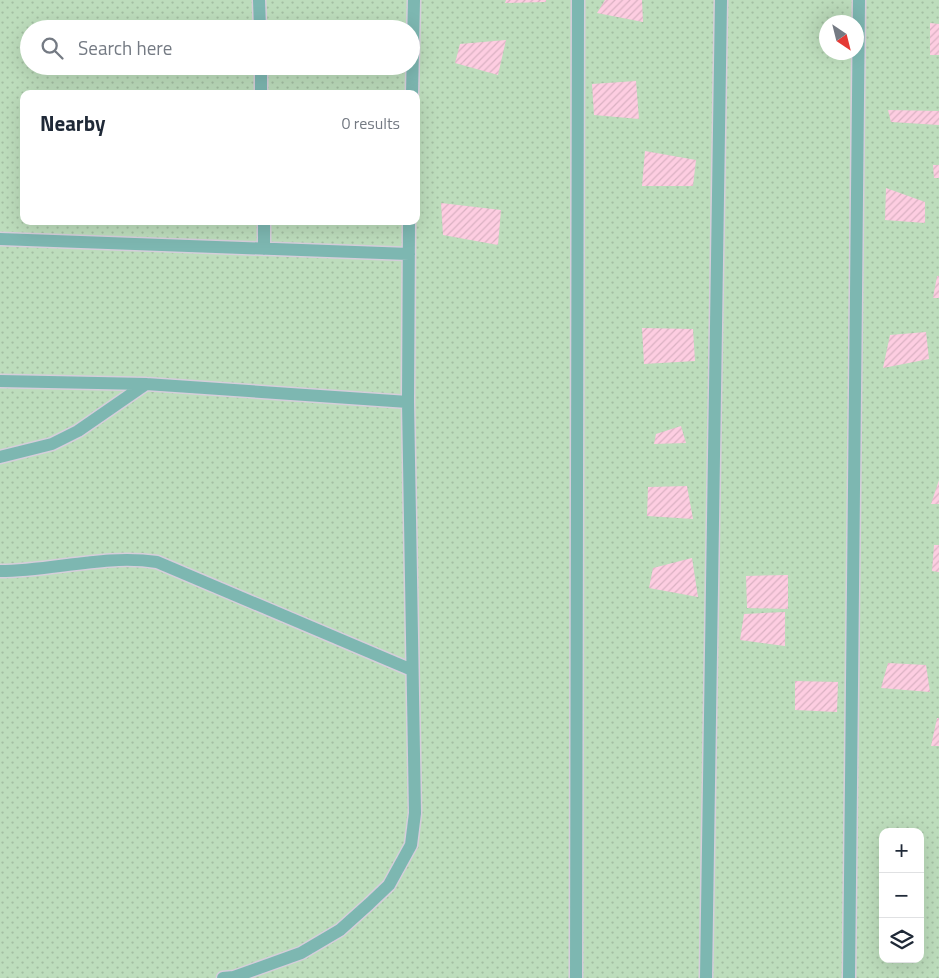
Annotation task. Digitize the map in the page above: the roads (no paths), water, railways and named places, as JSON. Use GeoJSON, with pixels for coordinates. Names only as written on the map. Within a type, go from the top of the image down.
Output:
{"type":"FeatureCollection","features":[{"type":"Feature","properties":{"kind":"street"},"geometry":{"type":"LineString","coordinates":[[259,0],[260,20]]}},
{"type":"Feature","properties":{"kind":"street"},"geometry":{"type":"LineString","coordinates":[[414,0],[414,20]]}},
{"type":"Feature","properties":{"kind":"street"},"geometry":{"type":"LineString","coordinates":[[576,978],[578,0]]}},
{"type":"Feature","properties":{"kind":"street"},"geometry":{"type":"LineString","coordinates":[[706,978],[722,0]]}},
{"type":"Feature","properties":{"kind":"street"},"geometry":{"type":"LineString","coordinates":[[849,978],[859,0]]}},
{"type":"Feature","properties":{"kind":"street"},"geometry":{"type":"LineString","coordinates":[[261,75],[261,90]]}},
{"type":"Feature","properties":{"kind":"street"},"geometry":{"type":"LineString","coordinates":[[412,75],[412,90]]}},
{"type":"Feature","properties":{"kind":"street"},"geometry":{"type":"LineString","coordinates":[[264,225],[264,249]]}},
{"type":"Feature","properties":{"kind":"street"},"geometry":{"type":"LineString","coordinates":[[223,978],[234,977],[301,954],[340,930],[389,885],[411,845],[415,813],[408,402],[410,225]]}},
{"type":"Feature","properties":{"kind":"street"},"geometry":{"type":"LineString","coordinates":[[0,239],[409,254]]}},
{"type":"Feature","properties":{"kind":"street"},"geometry":{"type":"LineString","coordinates":[[0,381],[146,384],[408,402]]}},
{"type":"Feature","properties":{"kind":"street"},"geometry":{"type":"LineString","coordinates":[[0,457],[52,444],[78,431],[146,384]]}},
{"type":"Feature","properties":{"kind":"street"},"geometry":{"type":"LineString","coordinates":[[0,571],[116,560],[137,559],[157,562],[412,670]]}}]}
